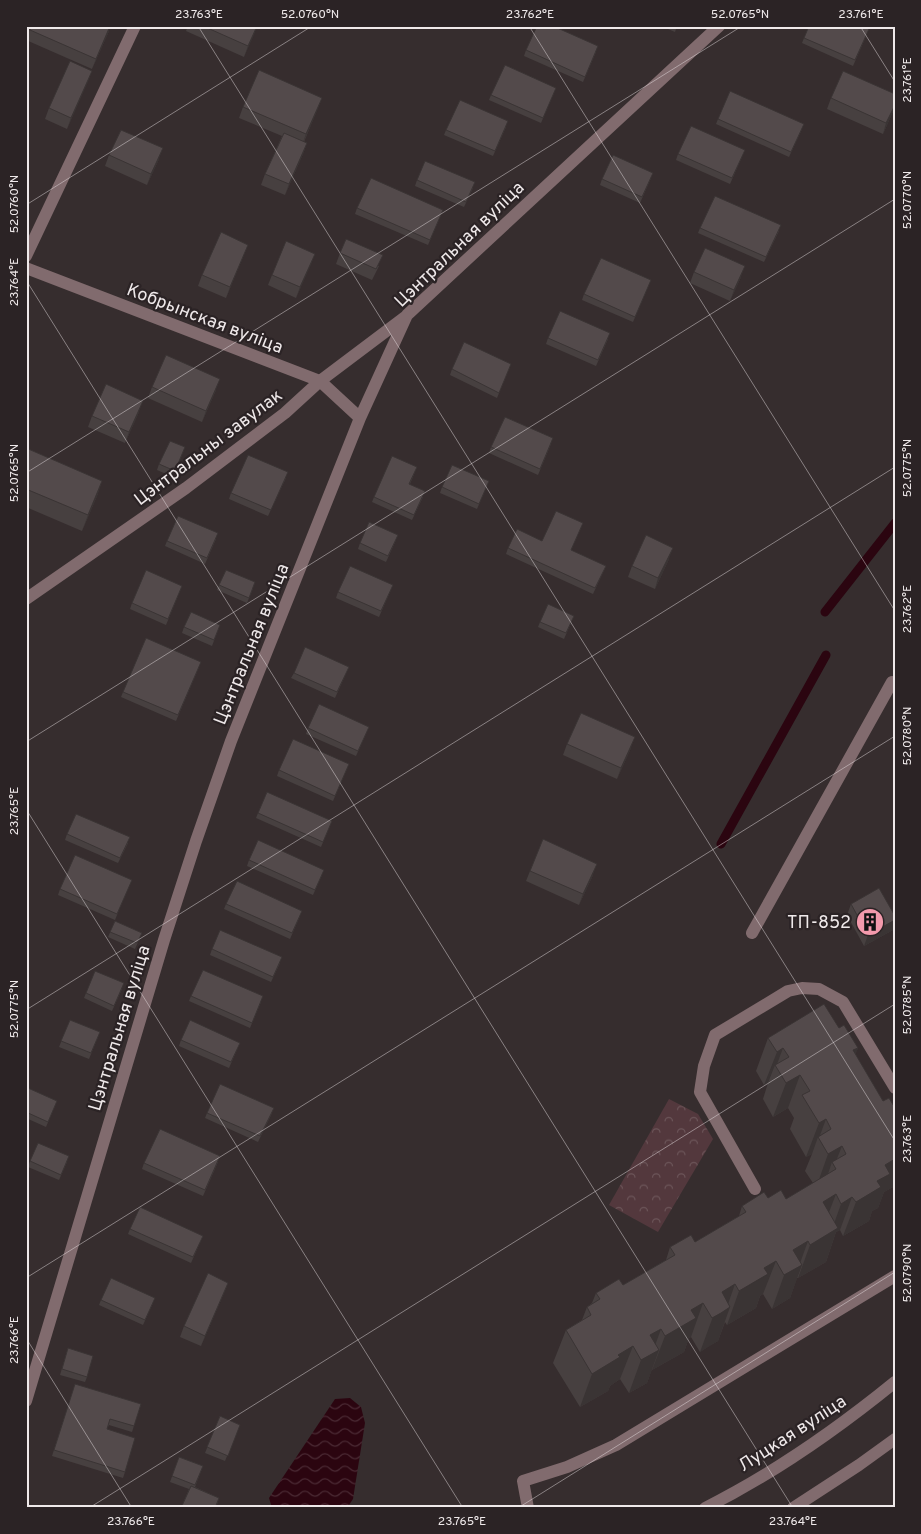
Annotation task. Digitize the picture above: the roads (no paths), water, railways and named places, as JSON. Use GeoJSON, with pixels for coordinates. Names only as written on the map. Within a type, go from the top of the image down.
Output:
{"type":"FeatureCollection","features":[{"type":"Feature","properties":{"kind":"street"},"geometry":{"type":"LineString","coordinates":[[26,256],[135,26]]}},
{"type":"Feature","properties":{"kind":"street","name":"Цэнтральная вуліца"},"geometry":{"type":"LineString","coordinates":[[26,1401],[161,949],[196,841],[232,741],[360,418],[407,315],[719,26]]}},
{"type":"Feature","properties":{"kind":"street","name":"Кобрынская вуліца"},"geometry":{"type":"LineString","coordinates":[[26,268],[320,380],[360,418]]}},
{"type":"Feature","properties":{"kind":"street","name":"Цэнтральны завулак"},"geometry":{"type":"LineString","coordinates":[[26,599],[186,488],[284,413],[320,380],[407,315]]}},
{"type":"Feature","properties":{"kind":"street"},"geometry":{"type":"LineString","coordinates":[[752,933],[894,681]]}},
{"type":"Feature","properties":{"kind":"street"},"geometry":{"type":"LineString","coordinates":[[755,1189],[700,1092],[704,1066],[715,1035],[788,991],[802,988],[819,989],[843,1002],[895,1088]]}},
{"type":"Feature","properties":{"kind":"street"},"geometry":{"type":"LineString","coordinates":[[528,1508],[523,1480],[567,1466],[616,1445],[895,1276]]}},
{"type":"Feature","properties":{"kind":"street","name":"Луцкая вуліца"},"geometry":{"type":"LineString","coordinates":[[705,1508],[784,1462],[850,1418],[895,1382]]}},
{"type":"Feature","properties":{"kind":"street"},"geometry":{"type":"LineString","coordinates":[[793,1508],[895,1439]]}},
{"type":"Feature","properties":{"kind":"water"},"geometry":{"type":"Polygon","coordinates":[[[350,1398],[361,1407],[365,1423],[353,1499],[347,1508],[272,1508],[269,1498],[335,1399],[350,1398]]]}},
{"type":"Feature","properties":{"kind":"waterway"},"geometry":{"type":"LineString","coordinates":[[825,612],[895,523]]}},
{"type":"Feature","properties":{"kind":"waterway"},"geometry":{"type":"LineString","coordinates":[[721,844],[826,655]]}},
{"type":"Feature","properties":{"kind":"place","name":"ТП-852"},"geometry":{"type":"Point","coordinates":[870,922]}}]}
